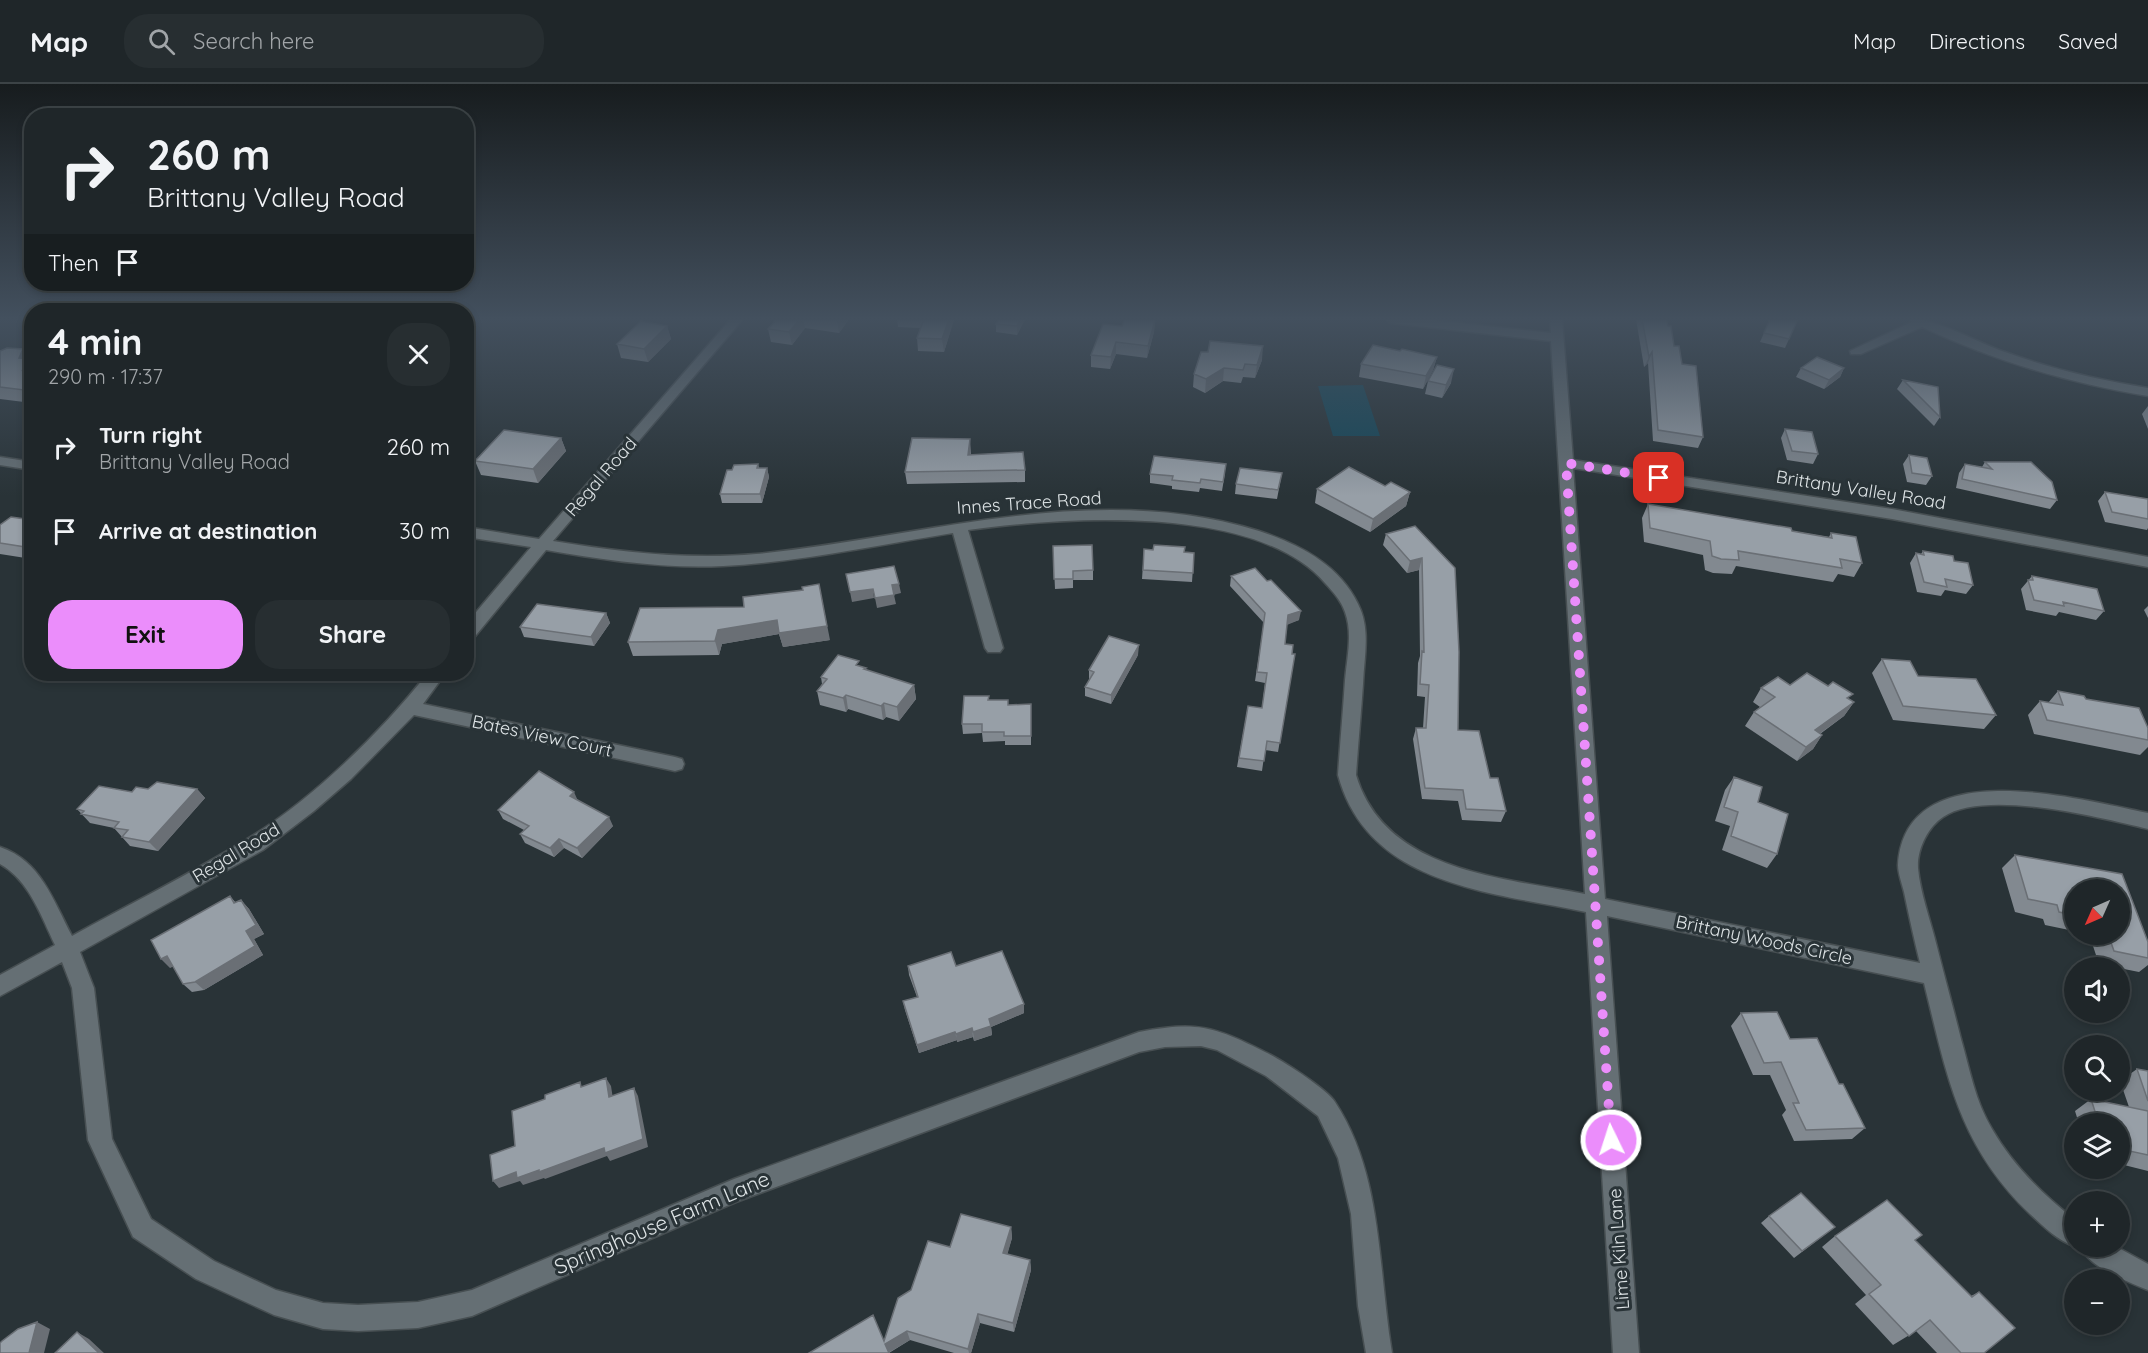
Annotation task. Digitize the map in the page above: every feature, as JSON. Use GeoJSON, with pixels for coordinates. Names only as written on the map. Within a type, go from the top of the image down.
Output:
{"type":"FeatureCollection","features":[{"type":"Feature","properties":{"kind":"street","name":"Regal Road"},"geometry":{"type":"LineString","coordinates":[[474,626],[686,378]]}},
{"type":"Feature","properties":{"kind":"street","name":"Lime Kiln Lane"},"geometry":{"type":"LineString","coordinates":[[1560,378],[1626,1353]]}},
{"type":"Feature","properties":{"kind":"street"},"geometry":{"type":"LineString","coordinates":[[2085,378],[2148,392]]}},
{"type":"Feature","properties":{"kind":"street"},"geometry":{"type":"LineString","coordinates":[[0,461],[24,465]]}},
{"type":"Feature","properties":{"kind":"street","name":"Brittany Valley Road"},"geometry":{"type":"LineString","coordinates":[[1566,463],[1892,514],[2148,562]]}},
{"type":"Feature","properties":{"kind":"street","name":"Innes Trace Road"},"geometry":{"type":"LineString","coordinates":[[474,533],[664,560],[721,561],[804,552],[959,526],[1079,515],[1136,517],[1233,528],[1266,537],[1311,560],[1339,585],[1352,608],[1358,634],[1347,774],[1354,799],[1369,824],[1408,856],[1442,872],[1595,904]]}},
{"type":"Feature","properties":{"kind":"street"},"geometry":{"type":"LineString","coordinates":[[959,526],[994,648]]}},
{"type":"Feature","properties":{"kind":"street","name":"Regal Road"},"geometry":{"type":"LineString","coordinates":[[0,986],[256,844],[308,806],[344,774],[410,708],[430,681]]}},
{"type":"Feature","properties":{"kind":"street","name":"Bates View Court"},"geometry":{"type":"LineString","coordinates":[[410,708],[675,764]]}},
{"type":"Feature","properties":{"kind":"street"},"geometry":{"type":"LineString","coordinates":[[2064,1226],[2039,1205],[2009,1174],[1983,1137],[1966,1101],[1932,975],[1908,866],[1910,841],[1920,823],[1929,815],[1954,803],[2000,797],[2049,802],[2148,821]]}},
{"type":"Feature","properties":{"kind":"street","name":"Springhouse Farm Lane"},"geometry":{"type":"LineString","coordinates":[[0,855],[19,865],[36,886],[68,949],[83,988],[100,1140],[142,1228],[205,1270],[274,1302],[323,1316],[358,1318],[418,1315],[472,1303],[735,1191],[1139,1042],[1165,1037],[1201,1036],[1221,1041],[1274,1068],[1326,1108],[1350,1156],[1363,1214],[1371,1306],[1378,1353]]}},
{"type":"Feature","properties":{"kind":"street","name":"Brittany Woods Circle"},"geometry":{"type":"LineString","coordinates":[[1595,904],[1932,975]]}},
{"type":"Feature","properties":{"kind":"street"},"geometry":{"type":"LineString","coordinates":[[2112,1257],[2148,1277]]}},
{"type":"Feature","properties":{"kind":"shaded area"},"geometry":{"type":"Polygon","coordinates":[[[1363,385],[1380,436],[1333,436],[1318,386],[1363,385]]]}},
{"type":"Feature","properties":{"kind":"building"},"geometry":{"type":"Polygon","coordinates":[[[0,378],[24,378],[24,390],[0,387],[0,378]]]}},
{"type":"Feature","properties":{"kind":"building"},"geometry":{"type":"Polygon","coordinates":[[[1430,378],[1449,378],[1446,385],[1428,381],[1430,378]]]}},
{"type":"Feature","properties":{"kind":"building"},"geometry":{"type":"Polygon","coordinates":[[[1654,378],[1697,378],[1703,437],[1658,430],[1654,378]]]}},
{"type":"Feature","properties":{"kind":"building"},"geometry":{"type":"Polygon","coordinates":[[[1903,380],[1938,387],[1940,417],[1903,380]]]}},
{"type":"Feature","properties":{"kind":"building"},"geometry":{"type":"Polygon","coordinates":[[[1785,429],[1812,432],[1818,454],[1792,451],[1785,429]]]}},
{"type":"Feature","properties":{"kind":"building"},"geometry":{"type":"Polygon","coordinates":[[[504,430],[561,438],[533,469],[475,461],[504,430]]]}},
{"type":"Feature","properties":{"kind":"building"},"geometry":{"type":"Polygon","coordinates":[[[912,438],[970,439],[968,455],[1023,452],[1025,470],[905,472],[912,438]]]}},
{"type":"Feature","properties":{"kind":"building"},"geometry":{"type":"Polygon","coordinates":[[[1909,455],[1927,458],[1932,476],[1912,473],[1909,455]]]}},
{"type":"Feature","properties":{"kind":"building"},"geometry":{"type":"Polygon","coordinates":[[[1154,456],[1226,464],[1223,482],[1201,479],[1200,483],[1172,480],[1173,476],[1150,474],[1154,456]]]}},
{"type":"Feature","properties":{"kind":"building"},"geometry":{"type":"Polygon","coordinates":[[[1985,462],[2031,462],[2052,482],[2057,500],[1962,479],[1965,464],[1992,469],[1985,462]]]}},
{"type":"Feature","properties":{"kind":"building"},"geometry":{"type":"Polygon","coordinates":[[[758,464],[757,468],[767,468],[760,494],[720,494],[727,470],[732,470],[734,465],[758,464]]]}},
{"type":"Feature","properties":{"kind":"building"},"geometry":{"type":"Polygon","coordinates":[[[1349,467],[1385,486],[1391,482],[1410,492],[1373,519],[1317,489],[1349,467]]]}},
{"type":"Feature","properties":{"kind":"building"},"geometry":{"type":"Polygon","coordinates":[[[1240,468],[1282,473],[1278,490],[1236,484],[1240,468]]]}},
{"type":"Feature","properties":{"kind":"building"},"geometry":{"type":"Polygon","coordinates":[[[2105,492],[2148,499],[2148,519],[2112,512],[2105,492]]]}},
{"type":"Feature","properties":{"kind":"building"},"geometry":{"type":"Polygon","coordinates":[[[1648,504],[1791,528],[1792,531],[1832,538],[1831,533],[1856,537],[1862,563],[1840,559],[1842,568],[1738,551],[1739,560],[1721,559],[1712,556],[1710,541],[1650,528],[1648,504]]]}},
{"type":"Feature","properties":{"kind":"building"},"geometry":{"type":"Polygon","coordinates":[[[11,517],[24,519],[24,547],[0,543],[0,525],[11,517]]]}},
{"type":"Feature","properties":{"kind":"building"},"geometry":{"type":"Polygon","coordinates":[[[1415,526],[1455,568],[1459,652],[1458,730],[1479,731],[1490,778],[1498,778],[1506,811],[1466,809],[1463,790],[1425,788],[1416,728],[1426,728],[1429,685],[1420,684],[1422,651],[1424,652],[1422,558],[1410,561],[1386,534],[1415,526]]]}},
{"type":"Feature","properties":{"kind":"building"},"geometry":{"type":"Polygon","coordinates":[[[1092,545],[1093,570],[1073,571],[1073,579],[1054,579],[1053,546],[1092,545]]]}},
{"type":"Feature","properties":{"kind":"building"},"geometry":{"type":"Polygon","coordinates":[[[1154,545],[1185,547],[1184,552],[1194,553],[1193,573],[1143,570],[1144,549],[1153,550],[1154,545]]]}},
{"type":"Feature","properties":{"kind":"building"},"geometry":{"type":"Polygon","coordinates":[[[1923,551],[1953,556],[1954,561],[1968,563],[1973,585],[1945,579],[1947,587],[1924,582],[1916,553],[1924,555],[1923,551]]]}},
{"type":"Feature","properties":{"kind":"building"},"geometry":{"type":"Polygon","coordinates":[[[894,566],[899,584],[892,585],[894,595],[875,598],[873,589],[850,592],[846,574],[894,566]]]}},
{"type":"Feature","properties":{"kind":"building"},"geometry":{"type":"Polygon","coordinates":[[[1255,568],[1267,581],[1271,580],[1301,611],[1288,615],[1285,644],[1293,645],[1292,654],[1295,654],[1280,743],[1267,741],[1264,761],[1239,758],[1248,706],[1262,708],[1267,673],[1257,672],[1265,613],[1231,576],[1255,568]]]}},
{"type":"Feature","properties":{"kind":"building"},"geometry":{"type":"Polygon","coordinates":[[[2032,576],[2097,589],[2104,611],[2063,602],[2064,606],[2034,600],[2028,580],[2033,580],[2032,576]]]}},
{"type":"Feature","properties":{"kind":"building"},"geometry":{"type":"Polygon","coordinates":[[[819,584],[827,626],[779,633],[777,620],[718,630],[715,641],[628,642],[640,608],[744,607],[743,597],[803,590],[802,587],[819,584]]]}},
{"type":"Feature","properties":{"kind":"building"},"geometry":{"type":"Polygon","coordinates":[[[537,604],[606,613],[591,637],[520,627],[537,604]]]}},
{"type":"Feature","properties":{"kind":"building"},"geometry":{"type":"Polygon","coordinates":[[[1109,636],[1139,645],[1111,695],[1085,687],[1094,672],[1089,670],[1109,636]]]}},
{"type":"Feature","properties":{"kind":"building"},"geometry":{"type":"Polygon","coordinates":[[[838,655],[859,661],[856,665],[866,668],[864,669],[914,685],[897,707],[884,703],[881,706],[846,695],[843,698],[817,691],[827,679],[821,677],[838,655]]]}},
{"type":"Feature","properties":{"kind":"building"},"geometry":{"type":"Polygon","coordinates":[[[1882,659],[1910,661],[1918,676],[1976,679],[1996,715],[1903,706],[1882,659]]]}},
{"type":"Feature","properties":{"kind":"building"},"geometry":{"type":"Polygon","coordinates":[[[1807,673],[1828,686],[1833,682],[1853,694],[1847,698],[1854,702],[1815,730],[1822,735],[1806,747],[1754,712],[1775,697],[1761,688],[1778,677],[1790,685],[1807,673]]]}},
{"type":"Feature","properties":{"kind":"building"},"geometry":{"type":"Polygon","coordinates":[[[2058,691],[2084,696],[2086,699],[2139,708],[2148,728],[2148,740],[2047,720],[2040,701],[2063,705],[2058,691]]]}},
{"type":"Feature","properties":{"kind":"building"},"geometry":{"type":"Polygon","coordinates":[[[964,696],[989,696],[988,700],[1008,700],[1008,705],[1031,704],[1031,736],[1004,736],[1004,732],[982,732],[982,724],[962,724],[964,696]]]}},
{"type":"Feature","properties":{"kind":"building"},"geometry":{"type":"Polygon","coordinates":[[[539,771],[574,792],[570,796],[609,817],[577,848],[559,839],[550,848],[520,834],[529,826],[498,810],[539,771]]]}},
{"type":"Feature","properties":{"kind":"building"},"geometry":{"type":"Polygon","coordinates":[[[1734,777],[1762,787],[1758,802],[1788,814],[1777,854],[1731,836],[1738,812],[1724,807],[1734,777]]]}},
{"type":"Feature","properties":{"kind":"building"},"geometry":{"type":"Polygon","coordinates":[[[157,782],[197,789],[149,842],[122,837],[128,830],[114,828],[119,822],[81,814],[84,811],[77,809],[99,786],[132,792],[136,787],[148,789],[157,782]]]}},
{"type":"Feature","properties":{"kind":"building"},"geometry":{"type":"Polygon","coordinates":[[[2015,855],[2122,874],[2124,879],[2064,879],[2064,913],[2059,912],[2057,905],[2028,899],[2015,855]]]}},
{"type":"Feature","properties":{"kind":"building"},"geometry":{"type":"Polygon","coordinates":[[[2130,895],[2148,942],[2148,958],[2114,951],[2112,945],[2130,945],[2130,895]]]}},
{"type":"Feature","properties":{"kind":"building"},"geometry":{"type":"Polygon","coordinates":[[[230,896],[234,903],[241,900],[256,925],[246,931],[255,946],[195,982],[183,984],[167,956],[161,959],[151,940],[230,896]]]}},
{"type":"Feature","properties":{"kind":"building"},"geometry":{"type":"Polygon","coordinates":[[[1002,951],[1024,1004],[989,1019],[991,1026],[973,1032],[972,1028],[956,1034],[955,1032],[917,1045],[903,1001],[918,997],[908,966],[951,952],[956,966],[1002,951]]]}},
{"type":"Feature","properties":{"kind":"building"},"geometry":{"type":"Polygon","coordinates":[[[1777,1012],[1790,1039],[1817,1038],[1839,1084],[1843,1084],[1865,1128],[1806,1130],[1793,1103],[1799,1103],[1781,1062],[1764,1063],[1741,1013],[1777,1012]]]}},
{"type":"Feature","properties":{"kind":"building"},"geometry":{"type":"Polygon","coordinates":[[[2137,1069],[2148,1071],[2148,1101],[2137,1069]]]}},
{"type":"Feature","properties":{"kind":"building"},"geometry":{"type":"Polygon","coordinates":[[[606,1078],[609,1097],[634,1088],[643,1139],[605,1153],[604,1148],[539,1172],[539,1170],[517,1178],[516,1172],[493,1181],[490,1155],[515,1146],[512,1111],[545,1099],[545,1095],[580,1082],[581,1087],[606,1078]]]}},
{"type":"Feature","properties":{"kind":"building"},"geometry":{"type":"Polygon","coordinates":[[[2092,1101],[2148,1111],[2148,1155],[2130,1151],[2130,1113],[2095,1113],[2092,1101]]]}},
{"type":"Feature","properties":{"kind":"building"},"geometry":{"type":"Polygon","coordinates":[[[1801,1193],[1835,1227],[1802,1251],[1769,1216],[1801,1193]]]}},
{"type":"Feature","properties":{"kind":"building"},"geometry":{"type":"Polygon","coordinates":[[[1887,1200],[1922,1235],[1915,1240],[1972,1297],[1979,1292],[2015,1328],[1984,1353],[1961,1353],[1930,1320],[1909,1336],[1869,1294],[1881,1285],[1835,1236],[1887,1200]]]}},
{"type":"Feature","properties":{"kind":"building"},"geometry":{"type":"Polygon","coordinates":[[[961,1214],[1011,1227],[1003,1253],[1030,1260],[1013,1323],[978,1314],[968,1349],[907,1331],[885,1344],[889,1353],[809,1353],[873,1315],[884,1341],[898,1298],[911,1290],[928,1241],[950,1247],[961,1214]]]}},
{"type":"Feature","properties":{"kind":"building"},"geometry":{"type":"Polygon","coordinates":[[[37,1322],[29,1353],[0,1353],[2,1341],[18,1329],[37,1322]]]}},
{"type":"Feature","properties":{"kind":"building"},"geometry":{"type":"Polygon","coordinates":[[[77,1332],[99,1353],[55,1353],[77,1332]]]}},
{"type":"Feature","properties":{"kind":"route"},"geometry":{"type":"LineString","coordinates":[[1611,1140],[1566,463],[1659,478]]}}]}
